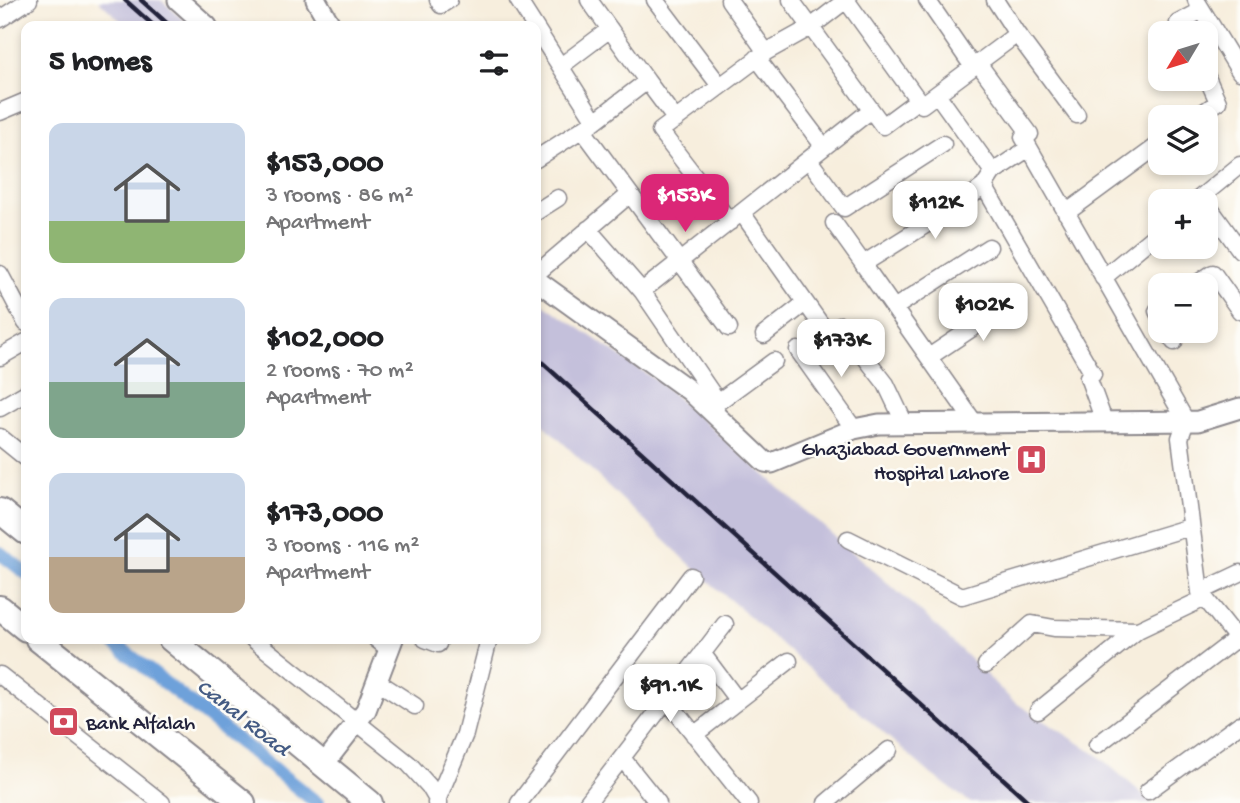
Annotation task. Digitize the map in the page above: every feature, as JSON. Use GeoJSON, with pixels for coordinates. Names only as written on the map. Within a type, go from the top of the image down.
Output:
{"type":"FeatureCollection","features":[{"type":"Feature","properties":{"kind":"highway"},"geometry":{"type":"LineString","coordinates":[[0,511],[21,528]]}},
{"type":"Feature","properties":{"kind":"highway"},"geometry":{"type":"LineString","coordinates":[[0,608],[21,625]]}},
{"type":"Feature","properties":{"kind":"highway"},"geometry":{"type":"LineString","coordinates":[[44,644],[239,802]]}},
{"type":"Feature","properties":{"kind":"highway"},"geometry":{"type":"LineString","coordinates":[[177,644],[370,803]]}},
{"type":"Feature","properties":{"kind":"street"},"geometry":{"type":"LineString","coordinates":[[0,19],[29,0]]}},
{"type":"Feature","properties":{"kind":"street"},"geometry":{"type":"LineString","coordinates":[[178,0],[201,21]]}},
{"type":"Feature","properties":{"kind":"street"},"geometry":{"type":"LineString","coordinates":[[316,0],[328,21]]}},
{"type":"Feature","properties":{"kind":"street"},"geometry":{"type":"LineString","coordinates":[[438,0],[441,5],[449,0]]}},
{"type":"Feature","properties":{"kind":"street"},"geometry":{"type":"LineString","coordinates":[[518,0],[532,21]]}},
{"type":"Feature","properties":{"kind":"street"},"geometry":{"type":"LineString","coordinates":[[589,0],[676,120]]}},
{"type":"Feature","properties":{"kind":"street"},"geometry":{"type":"LineString","coordinates":[[655,0],[720,86]]}},
{"type":"Feature","properties":{"kind":"street"},"geometry":{"type":"LineString","coordinates":[[729,0],[761,55],[824,147]]}},
{"type":"Feature","properties":{"kind":"street"},"geometry":{"type":"LineString","coordinates":[[791,0],[883,126],[918,100]]}},
{"type":"Feature","properties":{"kind":"street"},"geometry":{"type":"LineString","coordinates":[[904,422],[886,384],[806,303],[660,131],[761,55],[811,27],[846,0],[922,105],[1017,34]]}},
{"type":"Feature","properties":{"kind":"street"},"geometry":{"type":"LineString","coordinates":[[927,0],[1030,134],[1023,137],[1186,421],[1180,438],[1190,527],[1203,595],[1239,640],[1097,745]]}},
{"type":"Feature","properties":{"kind":"street"},"geometry":{"type":"LineString","coordinates":[[995,0],[1077,116]]}},
{"type":"Feature","properties":{"kind":"street"},"geometry":{"type":"LineString","coordinates":[[1180,21],[1199,5],[1240,72]]}},
{"type":"Feature","properties":{"kind":"street"},"geometry":{"type":"LineString","coordinates":[[561,66],[610,29]]}},
{"type":"Feature","properties":{"kind":"street"},"geometry":{"type":"LineString","coordinates":[[541,35],[561,66],[588,125],[630,194],[729,328]]}},
{"type":"Feature","properties":{"kind":"street"},"geometry":{"type":"LineString","coordinates":[[541,156],[647,81]]}},
{"type":"Feature","properties":{"kind":"street"},"geometry":{"type":"LineString","coordinates":[[937,94],[988,179],[1093,374],[1088,377],[1104,421]]}},
{"type":"Feature","properties":{"kind":"street"},"geometry":{"type":"LineString","coordinates":[[0,112],[21,103]]}},
{"type":"Feature","properties":{"kind":"street"},"geometry":{"type":"LineString","coordinates":[[642,291],[872,110]]}},
{"type":"Feature","properties":{"kind":"street"},"geometry":{"type":"LineString","coordinates":[[809,159],[844,208],[943,144]]}},
{"type":"Feature","properties":{"kind":"street"},"geometry":{"type":"LineString","coordinates":[[864,265],[967,199],[988,179],[1029,148]]}},
{"type":"Feature","properties":{"kind":"street"},"geometry":{"type":"LineString","coordinates":[[1066,213],[1148,153]]}},
{"type":"Feature","properties":{"kind":"street"},"geometry":{"type":"LineString","coordinates":[[1215,189],[1240,165]]}},
{"type":"Feature","properties":{"kind":"street"},"geometry":{"type":"LineString","coordinates":[[541,270],[630,194]]}},
{"type":"Feature","properties":{"kind":"street"},"geometry":{"type":"LineString","coordinates":[[541,209],[558,198]]}},
{"type":"Feature","properties":{"kind":"street"},"geometry":{"type":"LineString","coordinates":[[1218,222],[1240,250]]}},
{"type":"Feature","properties":{"kind":"street"},"geometry":{"type":"LineString","coordinates":[[834,223],[974,422]]}},
{"type":"Feature","properties":{"kind":"street"},"geometry":{"type":"LineString","coordinates":[[588,229],[642,291],[716,407],[765,462],[772,463],[854,429],[904,422],[1199,421],[1240,408]]}},
{"type":"Feature","properties":{"kind":"street"},"geometry":{"type":"LineString","coordinates":[[1103,278],[1148,241]]}},
{"type":"Feature","properties":{"kind":"street"},"geometry":{"type":"LineString","coordinates":[[894,308],[989,247]]}},
{"type":"Feature","properties":{"kind":"street"},"geometry":{"type":"LineString","coordinates":[[0,274],[21,314]]}},
{"type":"Feature","properties":{"kind":"street"},"geometry":{"type":"LineString","coordinates":[[1218,280],[1240,311]]}},
{"type":"Feature","properties":{"kind":"street"},"geometry":{"type":"LineString","coordinates":[[541,284],[716,407]]}},
{"type":"Feature","properties":{"kind":"street"},"geometry":{"type":"LineString","coordinates":[[929,358],[1017,298]]}},
{"type":"Feature","properties":{"kind":"street"},"geometry":{"type":"LineString","coordinates":[[764,335],[806,303]]}},
{"type":"Feature","properties":{"kind":"street"},"geometry":{"type":"LineString","coordinates":[[0,357],[21,345]]}},
{"type":"Feature","properties":{"kind":"street"},"geometry":{"type":"LineString","coordinates":[[798,350],[854,429]]}},
{"type":"Feature","properties":{"kind":"street"},"geometry":{"type":"LineString","coordinates":[[716,407],[774,361]]}},
{"type":"Feature","properties":{"kind":"street"},"geometry":{"type":"LineString","coordinates":[[0,408],[21,396]]}},
{"type":"Feature","properties":{"kind":"street"},"geometry":{"type":"LineString","coordinates":[[0,437],[21,454]]}},
{"type":"Feature","properties":{"kind":"street"},"geometry":{"type":"LineString","coordinates":[[848,539],[962,596],[1190,527]]}},
{"type":"Feature","properties":{"kind":"street"},"geometry":{"type":"LineString","coordinates":[[1038,711],[1138,630],[1240,573]]}},
{"type":"Feature","properties":{"kind":"street"},"geometry":{"type":"LineString","coordinates":[[519,803],[691,576]]}},
{"type":"Feature","properties":{"kind":"street"},"geometry":{"type":"LineString","coordinates":[[587,803],[725,624]]}},
{"type":"Feature","properties":{"kind":"street"},"geometry":{"type":"LineString","coordinates":[[986,665],[1032,624],[1054,628],[1138,630]]}},
{"type":"Feature","properties":{"kind":"street"},"geometry":{"type":"LineString","coordinates":[[259,644],[409,764],[429,786],[437,802]]}},
{"type":"Feature","properties":{"kind":"street"},"geometry":{"type":"LineString","coordinates":[[324,764],[358,722],[372,698],[387,644]]}},
{"type":"Feature","properties":{"kind":"street"},"geometry":{"type":"LineString","coordinates":[[437,802],[465,734],[488,644]]}},
{"type":"Feature","properties":{"kind":"street"},"geometry":{"type":"LineString","coordinates":[[702,653],[738,701]]}},
{"type":"Feature","properties":{"kind":"street"},"geometry":{"type":"LineString","coordinates":[[694,735],[789,661]]}},
{"type":"Feature","properties":{"kind":"street"},"geometry":{"type":"LineString","coordinates":[[0,675],[162,803]]}},
{"type":"Feature","properties":{"kind":"street"},"geometry":{"type":"LineString","coordinates":[[378,682],[415,706]]}},
{"type":"Feature","properties":{"kind":"street"},"geometry":{"type":"LineString","coordinates":[[666,699],[749,803]]}},
{"type":"Feature","properties":{"kind":"street"},"geometry":{"type":"LineString","coordinates":[[1148,791],[1240,724]]}},
{"type":"Feature","properties":{"kind":"street"},"geometry":{"type":"LineString","coordinates":[[826,803],[889,750]]}},
{"type":"Feature","properties":{"kind":"street"},"geometry":{"type":"LineString","coordinates":[[622,758],[658,803]]}},
{"type":"Feature","properties":{"kind":"shaded area"},"geometry":{"type":"Polygon","coordinates":[[[98,0],[161,0],[185,21],[121,21],[98,0]]]}},
{"type":"Feature","properties":{"kind":"shaded area"},"geometry":{"type":"Polygon","coordinates":[[[541,302],[660,383],[931,621],[1013,701],[1096,754],[1153,803],[971,803],[932,775],[699,573],[541,422],[541,302]]]}},
{"type":"Feature","properties":{"kind":"waterway","name":"Canal Road"},"geometry":{"type":"LineString","coordinates":[[0,553],[21,569]]}},
{"type":"Feature","properties":{"kind":"waterway","name":"Canal Road"},"geometry":{"type":"LineString","coordinates":[[115,644],[317,803]]}},
{"type":"Feature","properties":{"kind":"railway"},"geometry":{"type":"LineString","coordinates":[[125,0],[148,21]]}},
{"type":"Feature","properties":{"kind":"railway"},"geometry":{"type":"LineString","coordinates":[[141,0],[164,21]]}},
{"type":"Feature","properties":{"kind":"railway"},"geometry":{"type":"LineString","coordinates":[[541,362],[1030,803]]}},
{"type":"Feature","properties":{"kind":"place","name":"Ghaziabad Government Hospital Lahore"},"geometry":{"type":"Point","coordinates":[1032,460]}},
{"type":"Feature","properties":{"kind":"place","name":"Bank Alfalah"},"geometry":{"type":"Point","coordinates":[63,722]}}]}
